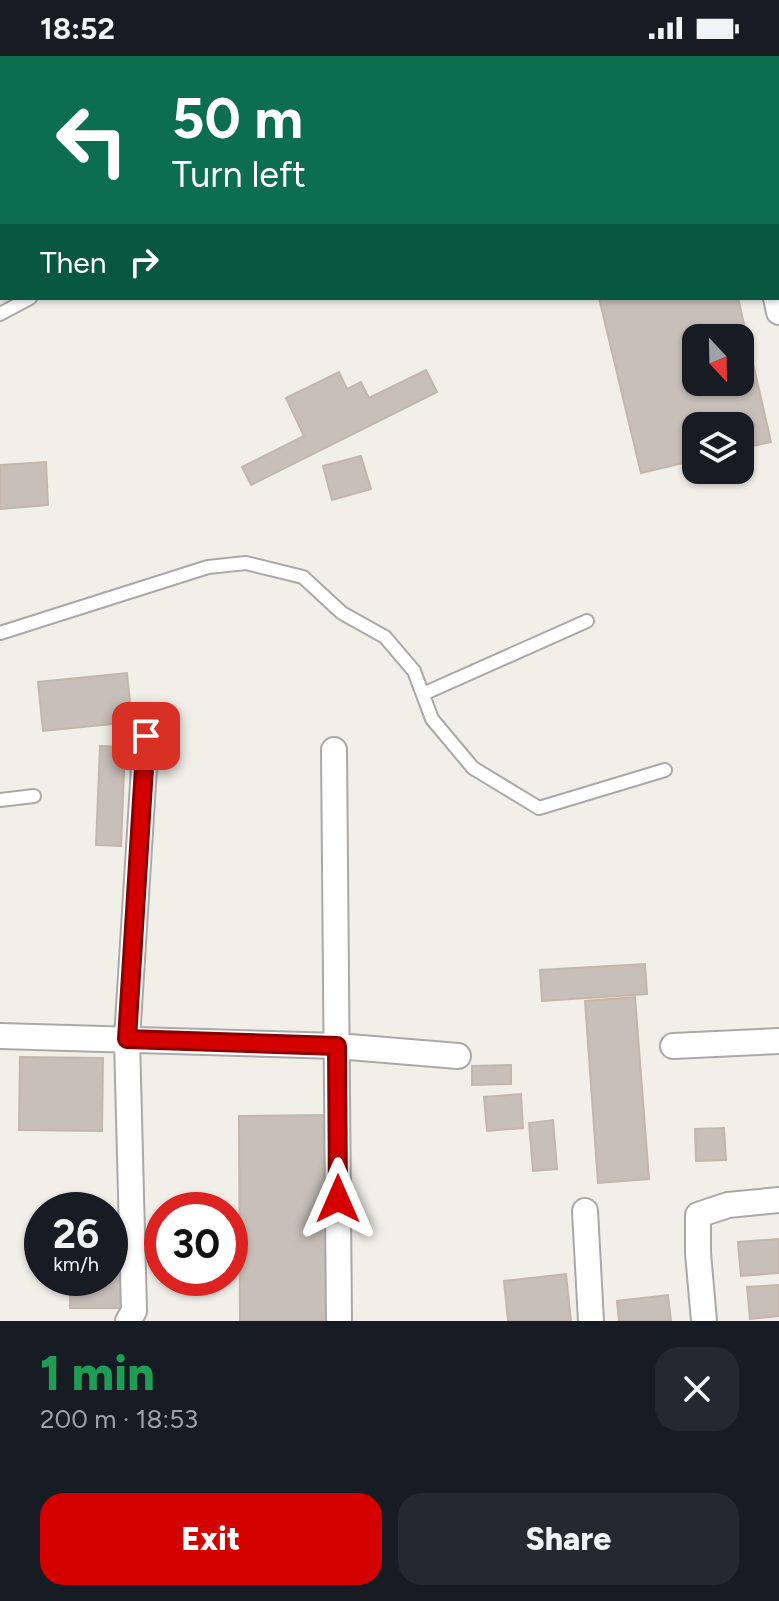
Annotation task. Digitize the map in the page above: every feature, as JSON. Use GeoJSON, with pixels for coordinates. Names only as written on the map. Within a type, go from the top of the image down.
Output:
{"type":"FeatureCollection","features":[{"type":"Feature","properties":{"kind":"street"},"geometry":{"type":"LineString","coordinates":[[128,1321],[134,1311],[127,1039],[146,736]]}},
{"type":"Feature","properties":{"kind":"street"},"geometry":{"type":"LineString","coordinates":[[334,750],[339,1321]]}},
{"type":"Feature","properties":{"kind":"street"},"geometry":{"type":"LineString","coordinates":[[0,1036],[337,1046],[458,1056]]}},
{"type":"Feature","properties":{"kind":"street"},"geometry":{"type":"LineString","coordinates":[[673,1046],[779,1041]]}},
{"type":"Feature","properties":{"kind":"street"},"geometry":{"type":"LineString","coordinates":[[704,1321],[698,1215],[728,1205],[779,1200]]}},
{"type":"Feature","properties":{"kind":"street"},"geometry":{"type":"LineString","coordinates":[[585,1211],[591,1321]]}},
{"type":"Feature","properties":{"kind":"lane"},"geometry":{"type":"LineString","coordinates":[[0,314],[26,300]]}},
{"type":"Feature","properties":{"kind":"lane"},"geometry":{"type":"LineString","coordinates":[[0,633],[208,567],[246,563],[303,577],[342,613],[385,637],[414,671],[432,719],[473,768],[539,808],[665,770]]}},
{"type":"Feature","properties":{"kind":"lane"},"geometry":{"type":"LineString","coordinates":[[423,694],[587,621]]}},
{"type":"Feature","properties":{"kind":"lane"},"geometry":{"type":"LineString","coordinates":[[0,800],[34,796]]}},
{"type":"Feature","properties":{"kind":"building"},"geometry":{"type":"Polygon","coordinates":[[[599,300],[738,300],[744,324],[682,324],[682,396],[754,396],[754,368],[771,442],[754,446],[754,412],[682,412],[682,463],[641,473],[599,300]]]}},
{"type":"Feature","properties":{"kind":"building"},"geometry":{"type":"Polygon","coordinates":[[[426,370],[437,392],[251,485],[242,467],[304,436],[286,398],[339,372],[347,389],[361,382],[369,398],[426,370]]]}},
{"type":"Feature","properties":{"kind":"building"},"geometry":{"type":"Polygon","coordinates":[[[361,456],[371,489],[332,500],[323,466],[361,456]]]}},
{"type":"Feature","properties":{"kind":"building"},"geometry":{"type":"Polygon","coordinates":[[[46,462],[48,505],[0,509],[0,465],[46,462]]]}},
{"type":"Feature","properties":{"kind":"building"},"geometry":{"type":"Polygon","coordinates":[[[127,673],[132,722],[43,731],[38,682],[127,673]]]}},
{"type":"Feature","properties":{"kind":"building"},"geometry":{"type":"Polygon","coordinates":[[[100,746],[125,747],[121,846],[96,845],[100,746]]]}},
{"type":"Feature","properties":{"kind":"building"},"geometry":{"type":"Polygon","coordinates":[[[645,964],[647,994],[542,1001],[540,970],[645,964]]]}},
{"type":"Feature","properties":{"kind":"building"},"geometry":{"type":"Polygon","coordinates":[[[635,997],[649,1179],[598,1183],[585,1001],[635,997]]]}},
{"type":"Feature","properties":{"kind":"building"},"geometry":{"type":"Polygon","coordinates":[[[20,1057],[103,1058],[102,1131],[19,1130],[20,1057]]]}},
{"type":"Feature","properties":{"kind":"building"},"geometry":{"type":"Polygon","coordinates":[[[511,1065],[511,1084],[472,1085],[472,1066],[511,1065]]]}},
{"type":"Feature","properties":{"kind":"building"},"geometry":{"type":"Polygon","coordinates":[[[521,1094],[523,1128],[487,1131],[484,1097],[521,1094]]]}},
{"type":"Feature","properties":{"kind":"building"},"geometry":{"type":"Polygon","coordinates":[[[335,1115],[337,1321],[240,1321],[240,1296],[248,1296],[248,1192],[239,1192],[239,1116],[335,1115]]]}},
{"type":"Feature","properties":{"kind":"building"},"geometry":{"type":"Polygon","coordinates":[[[553,1120],[557,1169],[533,1171],[529,1123],[553,1120]]]}},
{"type":"Feature","properties":{"kind":"building"},"geometry":{"type":"Polygon","coordinates":[[[724,1128],[726,1160],[696,1161],[695,1129],[724,1128]]]}},
{"type":"Feature","properties":{"kind":"building"},"geometry":{"type":"Polygon","coordinates":[[[779,1239],[779,1273],[741,1276],[738,1242],[779,1239]]]}},
{"type":"Feature","properties":{"kind":"building"},"geometry":{"type":"Polygon","coordinates":[[[566,1274],[571,1321],[508,1321],[504,1281],[566,1274]]]}},
{"type":"Feature","properties":{"kind":"building"},"geometry":{"type":"Polygon","coordinates":[[[779,1285],[779,1316],[750,1319],[747,1287],[779,1285]]]}},
{"type":"Feature","properties":{"kind":"building"},"geometry":{"type":"Polygon","coordinates":[[[668,1295],[671,1321],[619,1321],[617,1301],[668,1295]]]}},
{"type":"Feature","properties":{"kind":"building"},"geometry":{"type":"Polygon","coordinates":[[[70,1296],[124,1296],[124,1308],[70,1308],[70,1296]]]}},
{"type":"Feature","properties":{"kind":"route"},"geometry":{"type":"LineString","coordinates":[[146,736],[127,1039],[337,1046],[338,1199]]}}]}
